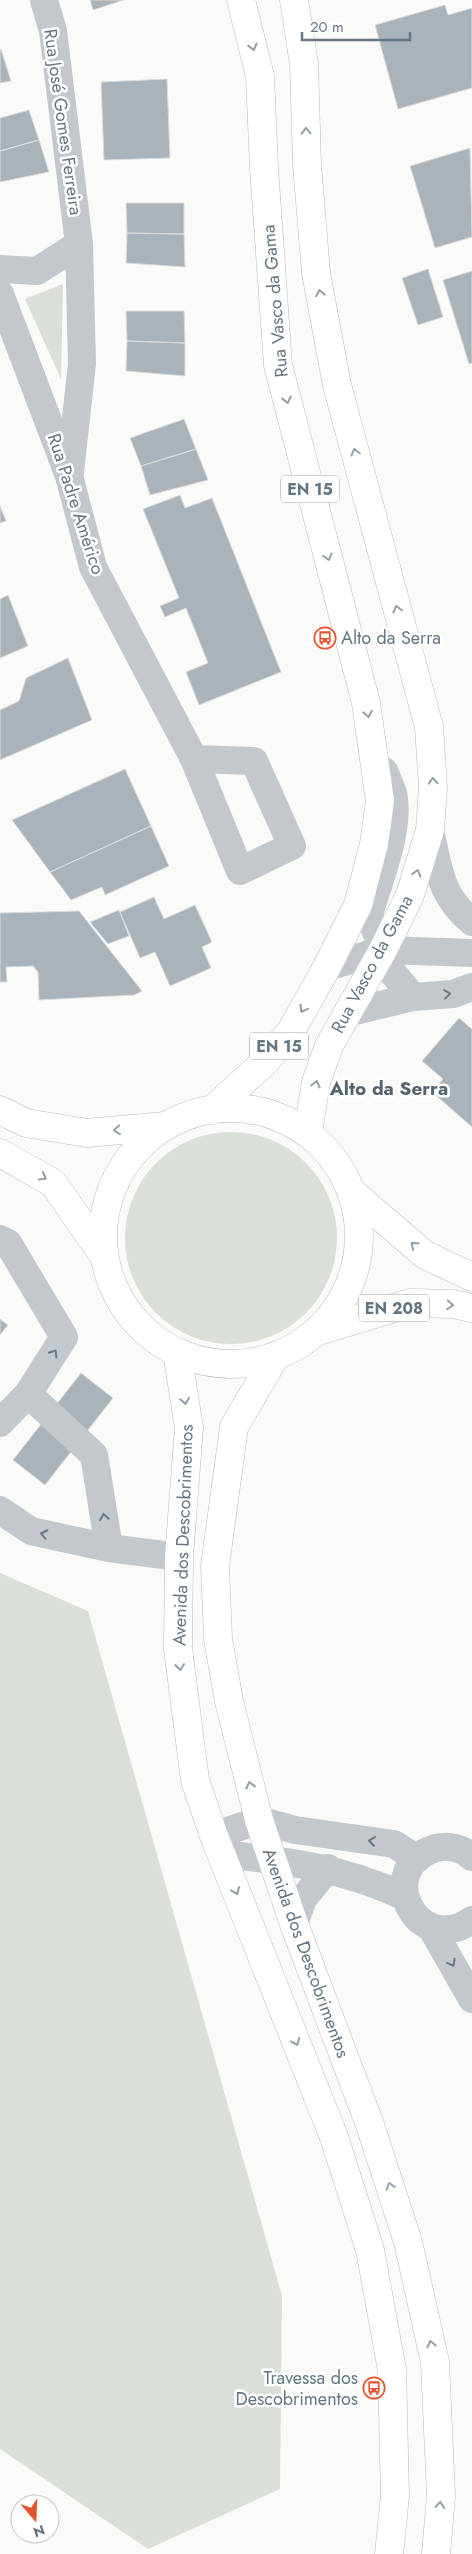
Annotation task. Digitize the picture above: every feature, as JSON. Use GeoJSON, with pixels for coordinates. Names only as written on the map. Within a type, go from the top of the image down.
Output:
{"type":"FeatureCollection","features":[{"type":"Feature","properties":{"kind":"main road","name":"Rua Vasco da Gama"},"geometry":{"type":"LineString","coordinates":[[212,1110],[265,1062],[291,1031],[327,967],[358,905],[374,844],[380,801],[375,749],[366,703],[278,365],[264,168],[260,76],[241,0]]}},
{"type":"Feature","properties":{"kind":"main road","name":"Rua Vasco da Gama"},"geometry":{"type":"LineString","coordinates":[[294,0],[304,64],[307,165],[316,272],[336,385],[429,727],[433,788],[430,830],[410,894],[383,950],[329,1046],[316,1082],[308,1132]]}},
{"type":"Feature","properties":{"kind":"main road"},"geometry":{"type":"LineString","coordinates":[[237,1108],[262,1111],[286,1120],[308,1132],[342,1170],[353,1193],[359,1217],[360,1242],[356,1267],[348,1290],[335,1312],[318,1331],[298,1346],[275,1357],[251,1363],[226,1365],[200,1361],[177,1352],[155,1340],[136,1323],[126,1310],[110,1280],[104,1256],[103,1230],[107,1206],[115,1181],[128,1160],[145,1142],[166,1126],[188,1115],[212,1110],[237,1108]]}},
{"type":"Feature","properties":{"kind":"main road"},"geometry":{"type":"LineString","coordinates":[[0,1110],[26,1123],[87,1133],[166,1126]]}},
{"type":"Feature","properties":{"kind":"main road"},"geometry":{"type":"LineString","coordinates":[[0,1153],[53,1183],[104,1256]]}},
{"type":"Feature","properties":{"kind":"main road"},"geometry":{"type":"LineString","coordinates":[[353,1193],[426,1255],[472,1277]]}},
{"type":"Feature","properties":{"kind":"main road","name":"EN 208"},"geometry":{"type":"LineString","coordinates":[[318,1331],[411,1303],[454,1304],[472,1308]]}},
{"type":"Feature","properties":{"kind":"main road","name":"Avenida dos Descobrimentos"},"geometry":{"type":"LineString","coordinates":[[177,1352],[189,1428],[179,1556],[178,1649],[195,1780],[218,1845],[334,2137],[370,2250],[392,2370],[395,2496],[389,2554]]}},
{"type":"Feature","properties":{"kind":"main road","name":"Avenida dos Descobrimentos"},"geometry":{"type":"LineString","coordinates":[[275,1357],[234,1427],[215,1566],[218,1639],[229,1701],[271,1860],[370,2126],[410,2252],[435,2362],[441,2496],[436,2554]]}},
{"type":"Feature","properties":{"kind":"street","name":"Rua José Gomes Ferreira"},"geometry":{"type":"LineString","coordinates":[[44,0],[54,31],[79,244],[82,364],[69,476]]}},
{"type":"Feature","properties":{"kind":"street"},"geometry":{"type":"LineString","coordinates":[[0,269],[37,271],[79,244]]}},
{"type":"Feature","properties":{"kind":"street","name":"Rua Padre Américo"},"geometry":{"type":"LineString","coordinates":[[0,294],[69,476],[94,567],[194,760]]}},
{"type":"Feature","properties":{"kind":"street"},"geometry":{"type":"LineString","coordinates":[[375,749],[393,794],[393,828],[384,866],[368,914],[392,972],[414,997]]}},
{"type":"Feature","properties":{"kind":"street"},"geometry":{"type":"LineString","coordinates":[[430,830],[441,882],[452,904],[472,922]]}},
{"type":"Feature","properties":{"kind":"street"},"geometry":{"type":"LineString","coordinates":[[327,967],[383,950],[472,953]]}},
{"type":"Feature","properties":{"kind":"street"},"geometry":{"type":"LineString","coordinates":[[347,1013],[414,997],[453,994],[472,987]]}},
{"type":"Feature","properties":{"kind":"street"},"geometry":{"type":"LineString","coordinates":[[0,1239],[8,1243],[64,1336],[28,1394],[0,1423]]}},
{"type":"Feature","properties":{"kind":"street"},"geometry":{"type":"LineString","coordinates":[[28,1394],[94,1455],[109,1548]]}},
{"type":"Feature","properties":{"kind":"street"},"geometry":{"type":"LineString","coordinates":[[0,1510],[31,1531],[109,1548],[179,1556]]}},
{"type":"Feature","properties":{"kind":"street"},"geometry":{"type":"LineString","coordinates":[[218,1845],[259,1820],[295,1830],[394,1844],[417,1858]]}},
{"type":"Feature","properties":{"kind":"street"},"geometry":{"type":"LineString","coordinates":[[218,1845],[271,1860],[328,1868],[380,1885],[405,1897]]}},
{"type":"Feature","properties":{"kind":"street"},"geometry":{"type":"LineString","coordinates":[[470,1854],[455,1847],[441,1847],[428,1851],[417,1858],[408,1870],[404,1883],[405,1897],[414,1916],[431,1927],[445,1930],[459,1928],[472,1923]]}},
{"type":"Feature","properties":{"kind":"street"},"geometry":{"type":"LineString","coordinates":[[294,1924],[303,1899],[328,1868]]}},
{"type":"Feature","properties":{"kind":"street"},"geometry":{"type":"LineString","coordinates":[[431,1927],[472,1999]]}},
{"type":"Feature","properties":{"kind":"shaded area"},"geometry":{"type":"Polygon","coordinates":[[[63,284],[61,379],[25,299],[63,284]]]}},
{"type":"Feature","properties":{"kind":"shaded area"},"geometry":{"type":"Polygon","coordinates":[[[231,1132],[252,1134],[271,1140],[290,1150],[306,1163],[319,1179],[329,1198],[335,1217],[337,1238],[335,1259],[329,1278],[319,1297],[306,1313],[290,1326],[271,1336],[252,1342],[231,1344],[210,1342],[191,1336],[172,1326],[156,1313],[143,1297],[133,1278],[127,1259],[125,1238],[127,1217],[133,1198],[143,1179],[156,1163],[172,1150],[191,1140],[210,1134],[231,1132]]]}},
{"type":"Feature","properties":{"kind":"shaded area"},"geometry":{"type":"Polygon","coordinates":[[[0,1573],[88,1611],[282,2296],[280,2489],[148,2549],[0,2449],[0,1573]]]}},
{"type":"Feature","properties":{"kind":"building"},"geometry":{"type":"Polygon","coordinates":[[[90,0],[124,0],[93,10],[90,0]]]}},
{"type":"Feature","properties":{"kind":"building"},"geometry":{"type":"Polygon","coordinates":[[[445,5],[448,15],[472,8],[472,88],[398,109],[375,25],[445,5]]]}},
{"type":"Feature","properties":{"kind":"building"},"geometry":{"type":"Polygon","coordinates":[[[0,50],[11,81],[0,83],[0,50]]]}},
{"type":"Feature","properties":{"kind":"building"},"geometry":{"type":"Polygon","coordinates":[[[167,79],[170,158],[104,160],[101,82],[167,79]]]}},
{"type":"Feature","properties":{"kind":"building"},"geometry":{"type":"Polygon","coordinates":[[[29,110],[39,140],[0,151],[0,118],[29,110]]]}},
{"type":"Feature","properties":{"kind":"building"},"geometry":{"type":"Polygon","coordinates":[[[39,140],[49,172],[0,182],[0,151],[39,140]]]}},
{"type":"Feature","properties":{"kind":"building"},"geometry":{"type":"Polygon","coordinates":[[[470,148],[472,237],[435,248],[410,166],[470,148]]]}},
{"type":"Feature","properties":{"kind":"building"},"geometry":{"type":"Polygon","coordinates":[[[126,203],[184,203],[184,234],[127,233],[126,203]]]}},
{"type":"Feature","properties":{"kind":"building"},"geometry":{"type":"Polygon","coordinates":[[[127,233],[184,234],[185,267],[126,263],[127,233]]]}},
{"type":"Feature","properties":{"kind":"building"},"geometry":{"type":"Polygon","coordinates":[[[428,269],[443,317],[418,325],[402,278],[428,269]]]}},
{"type":"Feature","properties":{"kind":"building"},"geometry":{"type":"Polygon","coordinates":[[[472,271],[472,363],[469,364],[443,280],[472,271]]]}},
{"type":"Feature","properties":{"kind":"building"},"geometry":{"type":"Polygon","coordinates":[[[126,311],[184,311],[185,343],[127,341],[126,311]]]}},
{"type":"Feature","properties":{"kind":"building"},"geometry":{"type":"Polygon","coordinates":[[[127,341],[185,343],[185,376],[126,371],[127,341]]]}},
{"type":"Feature","properties":{"kind":"building"},"geometry":{"type":"Polygon","coordinates":[[[184,419],[196,449],[141,466],[130,438],[184,419]]]}},
{"type":"Feature","properties":{"kind":"building"},"geometry":{"type":"Polygon","coordinates":[[[196,449],[208,480],[150,495],[141,466],[196,449]]]}},
{"type":"Feature","properties":{"kind":"building"},"geometry":{"type":"Polygon","coordinates":[[[180,495],[185,508],[212,498],[281,672],[199,705],[186,672],[208,663],[186,608],[165,617],[160,606],[179,598],[143,509],[180,495]]]}},
{"type":"Feature","properties":{"kind":"building"},"geometry":{"type":"Polygon","coordinates":[[[0,506],[6,521],[0,523],[0,506]]]}},
{"type":"Feature","properties":{"kind":"building"},"geometry":{"type":"Polygon","coordinates":[[[8,595],[28,646],[0,658],[0,599],[8,595]]]}},
{"type":"Feature","properties":{"kind":"building"},"geometry":{"type":"Polygon","coordinates":[[[68,658],[92,720],[0,760],[0,710],[19,701],[26,678],[68,658]]]}},
{"type":"Feature","properties":{"kind":"building"},"geometry":{"type":"Polygon","coordinates":[[[125,769],[151,826],[50,872],[12,820],[125,769]]]}},
{"type":"Feature","properties":{"kind":"building"},"geometry":{"type":"Polygon","coordinates":[[[151,826],[169,866],[105,895],[102,887],[71,900],[50,872],[151,826]]]}},
{"type":"Feature","properties":{"kind":"building"},"geometry":{"type":"Polygon","coordinates":[[[154,897],[164,919],[195,905],[212,942],[202,947],[211,968],[170,986],[155,952],[140,958],[120,912],[154,897]]]}},
{"type":"Feature","properties":{"kind":"building"},"geometry":{"type":"Polygon","coordinates":[[[119,910],[129,936],[108,944],[90,922],[119,910]]]}},
{"type":"Feature","properties":{"kind":"building"},"geometry":{"type":"Polygon","coordinates":[[[79,911],[142,991],[134,995],[39,1000],[38,972],[33,966],[6,967],[7,982],[0,982],[0,913],[79,911]]]}},
{"type":"Feature","properties":{"kind":"building"},"geometry":{"type":"Polygon","coordinates":[[[459,1018],[472,1029],[472,1127],[432,1092],[443,1079],[422,1061],[459,1018]]]}},
{"type":"Feature","properties":{"kind":"building"},"geometry":{"type":"Polygon","coordinates":[[[0,1319],[8,1325],[0,1335],[0,1319]]]}},
{"type":"Feature","properties":{"kind":"building"},"geometry":{"type":"Polygon","coordinates":[[[81,1373],[113,1398],[45,1485],[13,1460],[81,1373]]]}},
{"type":"Feature","properties":{"kind":"place","name":"Alto da Serra"},"geometry":{"type":"Point","coordinates":[325,638]}},
{"type":"Feature","properties":{"kind":"place","name":"Travessa dos Descobrimentos"},"geometry":{"type":"Point","coordinates":[374,2388]}},
{"type":"Feature","properties":{"kind":"district","name":"Alto da Serra"},"geometry":{"type":"Point","coordinates":[389,1088]}}]}
